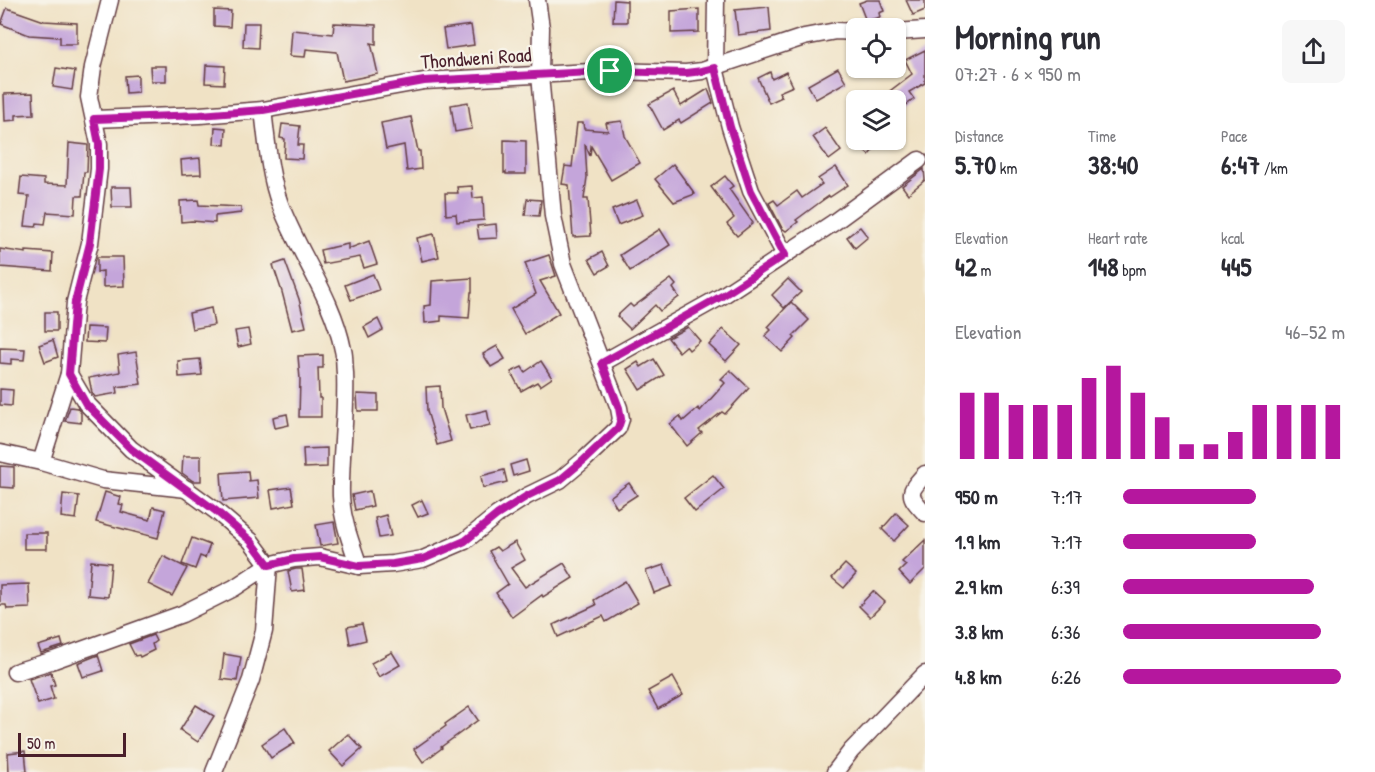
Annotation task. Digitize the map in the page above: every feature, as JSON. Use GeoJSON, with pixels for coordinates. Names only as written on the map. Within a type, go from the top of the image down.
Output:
{"type":"FeatureCollection","features":[{"type":"Feature","properties":{"kind":"street"},"geometry":{"type":"LineString","coordinates":[[41,462],[69,374],[75,302],[90,243],[99,169],[99,144],[90,97],[93,67],[110,0]]}},
{"type":"Feature","properties":{"kind":"street"},"geometry":{"type":"LineString","coordinates":[[15,672],[182,614],[234,588],[269,565],[294,559],[320,557],[359,566],[423,559],[465,541],[497,515],[527,496],[560,480],[618,428],[621,419],[619,408],[563,264],[553,216],[540,75],[541,28],[537,0]]}},
{"type":"Feature","properties":{"kind":"street"},"geometry":{"type":"LineString","coordinates":[[716,0],[715,68],[730,127],[751,191],[785,255]]}},
{"type":"Feature","properties":{"kind":"street"},"geometry":{"type":"LineString","coordinates":[[906,31],[925,30]]}},
{"type":"Feature","properties":{"kind":"street","name":"Thondweni Road"},"geometry":{"type":"LineString","coordinates":[[94,119],[263,110],[424,81],[610,71],[686,73],[715,68],[804,36],[846,32]]}},
{"type":"Feature","properties":{"kind":"street"},"geometry":{"type":"LineString","coordinates":[[263,110],[270,165],[279,202],[332,313],[344,351],[346,399],[341,497],[346,529],[359,566]]}},
{"type":"Feature","properties":{"kind":"street"},"geometry":{"type":"LineString","coordinates":[[602,363],[722,296],[833,224],[919,160]]}},
{"type":"Feature","properties":{"kind":"street"},"geometry":{"type":"LineString","coordinates":[[69,374],[86,404],[131,449],[216,511],[251,541],[269,565],[264,630],[251,680],[213,772]]}},
{"type":"Feature","properties":{"kind":"street"},"geometry":{"type":"LineString","coordinates":[[0,453],[103,480],[188,489]]}},
{"type":"Feature","properties":{"kind":"street"},"geometry":{"type":"LineString","coordinates":[[925,474],[913,486],[911,493],[913,500],[925,513]]}},
{"type":"Feature","properties":{"kind":"street"},"geometry":{"type":"LineString","coordinates":[[834,772],[851,751],[925,674]]}},
{"type":"Feature","properties":{"kind":"building"},"geometry":{"type":"Polygon","coordinates":[[[614,0],[627,1],[627,22],[613,22],[614,0]]]}},
{"type":"Feature","properties":{"kind":"building"},"geometry":{"type":"Polygon","coordinates":[[[867,0],[880,0],[884,11],[879,13],[880,17],[865,18],[859,3],[867,0]]]}},
{"type":"Feature","properties":{"kind":"building"},"geometry":{"type":"Polygon","coordinates":[[[906,0],[925,0],[925,10],[913,15],[906,0]]]}},
{"type":"Feature","properties":{"kind":"building"},"geometry":{"type":"Polygon","coordinates":[[[769,7],[771,31],[738,35],[735,10],[769,7]]]}},
{"type":"Feature","properties":{"kind":"building"},"geometry":{"type":"Polygon","coordinates":[[[7,8],[44,21],[77,23],[77,44],[60,44],[60,37],[29,35],[1,24],[7,8]]]}},
{"type":"Feature","properties":{"kind":"building"},"geometry":{"type":"Polygon","coordinates":[[[699,9],[699,32],[671,33],[671,11],[699,9]]]}},
{"type":"Feature","properties":{"kind":"building"},"geometry":{"type":"Polygon","coordinates":[[[214,10],[231,11],[230,27],[214,26],[214,10]]]}},
{"type":"Feature","properties":{"kind":"building"},"geometry":{"type":"Polygon","coordinates":[[[244,23],[259,23],[258,48],[243,47],[244,23]]]}},
{"type":"Feature","properties":{"kind":"building"},"geometry":{"type":"Polygon","coordinates":[[[334,23],[376,25],[376,44],[371,43],[378,74],[343,81],[337,52],[306,49],[305,57],[290,56],[292,30],[333,34],[334,23]]]}},
{"type":"Feature","properties":{"kind":"building"},"geometry":{"type":"Polygon","coordinates":[[[471,25],[474,45],[446,49],[443,29],[471,25]]]}},
{"type":"Feature","properties":{"kind":"building"},"geometry":{"type":"Polygon","coordinates":[[[925,50],[925,83],[909,92],[914,99],[906,105],[906,90],[891,90],[912,74],[906,60],[925,50]]]}},
{"type":"Feature","properties":{"kind":"building"},"geometry":{"type":"Polygon","coordinates":[[[206,65],[225,66],[224,84],[205,83],[206,65]]]}},
{"type":"Feature","properties":{"kind":"building"},"geometry":{"type":"Polygon","coordinates":[[[150,66],[166,66],[166,81],[151,81],[150,66]]]}},
{"type":"Feature","properties":{"kind":"building"},"geometry":{"type":"Polygon","coordinates":[[[56,68],[75,71],[72,90],[53,87],[56,68]]]}},
{"type":"Feature","properties":{"kind":"building"},"geometry":{"type":"Polygon","coordinates":[[[838,68],[846,82],[816,99],[808,85],[838,68]]]}},
{"type":"Feature","properties":{"kind":"building"},"geometry":{"type":"Polygon","coordinates":[[[770,72],[772,79],[786,72],[793,86],[779,92],[782,97],[769,103],[758,78],[770,72]]]}},
{"type":"Feature","properties":{"kind":"building"},"geometry":{"type":"Polygon","coordinates":[[[138,75],[138,92],[126,93],[125,76],[138,75]]]}},
{"type":"Feature","properties":{"kind":"building"},"geometry":{"type":"Polygon","coordinates":[[[708,89],[713,103],[681,123],[679,120],[663,130],[649,104],[673,91],[681,106],[708,89]]]}},
{"type":"Feature","properties":{"kind":"building"},"geometry":{"type":"Polygon","coordinates":[[[33,93],[34,114],[16,115],[16,120],[5,121],[4,94],[33,93]]]}},
{"type":"Feature","properties":{"kind":"building"},"geometry":{"type":"Polygon","coordinates":[[[468,102],[472,129],[455,132],[451,105],[468,102]]]}},
{"type":"Feature","properties":{"kind":"building"},"geometry":{"type":"Polygon","coordinates":[[[411,117],[418,151],[420,151],[421,169],[407,171],[404,145],[386,149],[381,123],[411,117]]]}},
{"type":"Feature","properties":{"kind":"building"},"geometry":{"type":"Polygon","coordinates":[[[622,121],[625,136],[640,163],[611,180],[591,146],[590,156],[585,144],[587,177],[584,199],[588,199],[591,236],[573,237],[569,185],[562,184],[565,166],[572,167],[577,123],[583,123],[584,129],[608,131],[606,123],[622,121]]]}},
{"type":"Feature","properties":{"kind":"building"},"geometry":{"type":"Polygon","coordinates":[[[282,124],[300,126],[298,145],[303,145],[302,159],[284,158],[285,139],[280,138],[282,124]]]}},
{"type":"Feature","properties":{"kind":"building"},"geometry":{"type":"Polygon","coordinates":[[[215,127],[226,128],[225,145],[214,144],[215,127]]]}},
{"type":"Feature","properties":{"kind":"building"},"geometry":{"type":"Polygon","coordinates":[[[825,128],[841,151],[829,160],[813,137],[825,128]]]}},
{"type":"Feature","properties":{"kind":"building"},"geometry":{"type":"Polygon","coordinates":[[[504,140],[526,141],[526,174],[504,173],[504,140]]]}},
{"type":"Feature","properties":{"kind":"building"},"geometry":{"type":"Polygon","coordinates":[[[69,143],[88,145],[87,172],[84,172],[82,196],[76,196],[75,214],[47,212],[45,224],[37,223],[36,227],[25,226],[29,196],[19,195],[21,177],[44,179],[44,184],[67,185],[69,143]]]}},
{"type":"Feature","properties":{"kind":"building"},"geometry":{"type":"Polygon","coordinates":[[[863,150],[873,150],[869,155],[863,150]]]}},
{"type":"Feature","properties":{"kind":"building"},"geometry":{"type":"Polygon","coordinates":[[[200,158],[201,174],[182,175],[181,160],[200,158]]]}},
{"type":"Feature","properties":{"kind":"building"},"geometry":{"type":"Polygon","coordinates":[[[673,164],[695,194],[674,202],[655,179],[673,164]]]}},
{"type":"Feature","properties":{"kind":"building"},"geometry":{"type":"Polygon","coordinates":[[[836,167],[848,185],[796,220],[798,222],[786,231],[782,228],[769,203],[774,200],[778,205],[797,191],[802,198],[822,184],[818,179],[836,167]]]}},
{"type":"Feature","properties":{"kind":"building"},"geometry":{"type":"Polygon","coordinates":[[[924,169],[925,180],[908,194],[902,186],[924,169]]]}},
{"type":"Feature","properties":{"kind":"building"},"geometry":{"type":"Polygon","coordinates":[[[725,176],[733,186],[729,189],[753,223],[737,236],[727,224],[734,218],[711,187],[725,176]]]}},
{"type":"Feature","properties":{"kind":"building"},"geometry":{"type":"Polygon","coordinates":[[[472,186],[473,198],[483,197],[484,220],[457,222],[456,214],[446,215],[445,193],[458,193],[457,187],[472,186]]]}},
{"type":"Feature","properties":{"kind":"building"},"geometry":{"type":"Polygon","coordinates":[[[111,187],[131,187],[132,207],[112,207],[111,187]]]}},
{"type":"Feature","properties":{"kind":"building"},"geometry":{"type":"Polygon","coordinates":[[[527,199],[541,200],[539,216],[525,215],[527,199]]]}},
{"type":"Feature","properties":{"kind":"building"},"geometry":{"type":"Polygon","coordinates":[[[198,200],[199,205],[241,207],[241,213],[215,216],[215,223],[181,222],[180,201],[198,200]]]}},
{"type":"Feature","properties":{"kind":"building"},"geometry":{"type":"Polygon","coordinates":[[[637,200],[643,215],[618,225],[612,210],[637,200]]]}},
{"type":"Feature","properties":{"kind":"building"},"geometry":{"type":"Polygon","coordinates":[[[496,224],[497,238],[479,239],[477,226],[496,224]]]}},
{"type":"Feature","properties":{"kind":"building"},"geometry":{"type":"Polygon","coordinates":[[[860,227],[868,237],[855,248],[847,237],[860,227]]]}},
{"type":"Feature","properties":{"kind":"building"},"geometry":{"type":"Polygon","coordinates":[[[660,229],[670,245],[630,271],[620,255],[660,229]]]}},
{"type":"Feature","properties":{"kind":"building"},"geometry":{"type":"Polygon","coordinates":[[[434,234],[439,257],[422,261],[417,238],[434,234]]]}},
{"type":"Feature","properties":{"kind":"building"},"geometry":{"type":"Polygon","coordinates":[[[369,241],[377,264],[364,268],[360,257],[323,264],[320,250],[348,244],[348,249],[369,241]]]}},
{"type":"Feature","properties":{"kind":"building"},"geometry":{"type":"Polygon","coordinates":[[[0,249],[26,253],[26,251],[53,253],[52,271],[0,267],[0,249]]]}},
{"type":"Feature","properties":{"kind":"building"},"geometry":{"type":"Polygon","coordinates":[[[602,252],[609,266],[597,273],[589,259],[602,252]]]}},
{"type":"Feature","properties":{"kind":"building"},"geometry":{"type":"Polygon","coordinates":[[[549,255],[556,276],[540,281],[559,313],[525,334],[511,309],[536,294],[525,263],[549,255]]]}},
{"type":"Feature","properties":{"kind":"building"},"geometry":{"type":"Polygon","coordinates":[[[97,257],[123,257],[124,286],[103,287],[103,271],[97,272],[97,257]]]}},
{"type":"Feature","properties":{"kind":"building"},"geometry":{"type":"Polygon","coordinates":[[[285,261],[299,299],[306,327],[292,330],[273,265],[285,261]]]}},
{"type":"Feature","properties":{"kind":"building"},"geometry":{"type":"Polygon","coordinates":[[[373,274],[379,290],[351,300],[345,285],[373,274]]]}},
{"type":"Feature","properties":{"kind":"building"},"geometry":{"type":"Polygon","coordinates":[[[472,278],[469,318],[441,316],[441,321],[425,323],[424,306],[431,305],[432,281],[472,278]]]}},
{"type":"Feature","properties":{"kind":"building"},"geometry":{"type":"Polygon","coordinates":[[[671,279],[676,285],[673,288],[679,297],[660,311],[655,305],[630,329],[617,316],[630,304],[633,307],[671,279]]]}},
{"type":"Feature","properties":{"kind":"building"},"geometry":{"type":"Polygon","coordinates":[[[788,279],[801,292],[784,308],[772,295],[788,279]]]}},
{"type":"Feature","properties":{"kind":"building"},"geometry":{"type":"Polygon","coordinates":[[[791,302],[809,320],[793,336],[795,338],[782,352],[765,336],[771,330],[768,327],[791,302]]]}},
{"type":"Feature","properties":{"kind":"building"},"geometry":{"type":"Polygon","coordinates":[[[211,308],[214,325],[192,329],[189,313],[211,308]]]}},
{"type":"Feature","properties":{"kind":"building"},"geometry":{"type":"Polygon","coordinates":[[[45,312],[57,312],[57,331],[45,331],[45,312]]]}},
{"type":"Feature","properties":{"kind":"building"},"geometry":{"type":"Polygon","coordinates":[[[378,319],[383,330],[369,338],[364,327],[378,319]]]}},
{"type":"Feature","properties":{"kind":"building"},"geometry":{"type":"Polygon","coordinates":[[[86,327],[106,328],[105,343],[85,342],[86,327]]]}},
{"type":"Feature","properties":{"kind":"building"},"geometry":{"type":"Polygon","coordinates":[[[688,327],[700,341],[689,350],[686,346],[679,352],[668,338],[688,327]]]}},
{"type":"Feature","properties":{"kind":"building"},"geometry":{"type":"Polygon","coordinates":[[[248,329],[251,344],[238,347],[235,331],[248,329]]]}},
{"type":"Feature","properties":{"kind":"building"},"geometry":{"type":"Polygon","coordinates":[[[723,329],[741,345],[726,361],[709,345],[723,329]]]}},
{"type":"Feature","properties":{"kind":"building"},"geometry":{"type":"Polygon","coordinates":[[[53,340],[58,357],[45,362],[39,345],[53,340]]]}},
{"type":"Feature","properties":{"kind":"building"},"geometry":{"type":"Polygon","coordinates":[[[497,346],[505,359],[491,367],[483,354],[497,346]]]}},
{"type":"Feature","properties":{"kind":"building"},"geometry":{"type":"Polygon","coordinates":[[[0,348],[25,349],[24,360],[11,359],[11,364],[0,363],[0,348]]]}},
{"type":"Feature","properties":{"kind":"building"},"geometry":{"type":"Polygon","coordinates":[[[136,352],[141,384],[117,387],[118,393],[95,397],[89,378],[120,372],[118,355],[136,352]]]}},
{"type":"Feature","properties":{"kind":"building"},"geometry":{"type":"Polygon","coordinates":[[[323,355],[323,368],[318,368],[321,417],[299,417],[298,356],[323,355]]]}},
{"type":"Feature","properties":{"kind":"building"},"geometry":{"type":"Polygon","coordinates":[[[200,359],[202,375],[179,377],[178,361],[200,359]]]}},
{"type":"Feature","properties":{"kind":"building"},"geometry":{"type":"Polygon","coordinates":[[[654,359],[664,375],[640,390],[627,369],[638,362],[641,367],[654,359]]]}},
{"type":"Feature","properties":{"kind":"building"},"geometry":{"type":"Polygon","coordinates":[[[541,361],[552,378],[540,386],[537,382],[521,391],[511,372],[522,367],[525,372],[541,361]]]}},
{"type":"Feature","properties":{"kind":"building"},"geometry":{"type":"Polygon","coordinates":[[[730,370],[749,388],[725,414],[722,412],[699,430],[702,433],[687,446],[670,424],[680,416],[683,421],[698,408],[700,411],[725,383],[721,379],[730,370]]]}},
{"type":"Feature","properties":{"kind":"building"},"geometry":{"type":"Polygon","coordinates":[[[440,386],[441,408],[451,441],[437,445],[427,411],[426,387],[440,386]]]}},
{"type":"Feature","properties":{"kind":"building"},"geometry":{"type":"Polygon","coordinates":[[[0,389],[13,390],[12,406],[0,405],[0,389]]]}},
{"type":"Feature","properties":{"kind":"building"},"geometry":{"type":"Polygon","coordinates":[[[357,394],[378,395],[378,411],[358,411],[357,394]]]}},
{"type":"Feature","properties":{"kind":"building"},"geometry":{"type":"Polygon","coordinates":[[[70,407],[77,408],[81,413],[81,423],[65,421],[70,407]]]}},
{"type":"Feature","properties":{"kind":"building"},"geometry":{"type":"Polygon","coordinates":[[[487,410],[490,425],[470,430],[466,415],[487,410]]]}},
{"type":"Feature","properties":{"kind":"building"},"geometry":{"type":"Polygon","coordinates":[[[287,414],[289,425],[275,428],[273,417],[287,414]]]}},
{"type":"Feature","properties":{"kind":"building"},"geometry":{"type":"Polygon","coordinates":[[[327,448],[327,467],[304,468],[303,449],[327,448]]]}},
{"type":"Feature","properties":{"kind":"building"},"geometry":{"type":"Polygon","coordinates":[[[183,456],[201,456],[201,481],[193,481],[182,473],[183,456]]]}},
{"type":"Feature","properties":{"kind":"building"},"geometry":{"type":"Polygon","coordinates":[[[526,460],[529,471],[513,476],[510,465],[526,460]]]}},
{"type":"Feature","properties":{"kind":"building"},"geometry":{"type":"Polygon","coordinates":[[[0,466],[14,467],[14,488],[0,487],[0,466]]]}},
{"type":"Feature","properties":{"kind":"building"},"geometry":{"type":"Polygon","coordinates":[[[504,470],[507,482],[483,488],[481,476],[504,470]]]}},
{"type":"Feature","properties":{"kind":"building"},"geometry":{"type":"Polygon","coordinates":[[[248,471],[249,481],[257,480],[259,498],[223,501],[221,473],[248,471]]]}},
{"type":"Feature","properties":{"kind":"building"},"geometry":{"type":"Polygon","coordinates":[[[713,475],[724,489],[695,512],[684,498],[713,475]]]}},
{"type":"Feature","properties":{"kind":"building"},"geometry":{"type":"Polygon","coordinates":[[[629,483],[637,495],[617,508],[610,497],[629,483]]]}},
{"type":"Feature","properties":{"kind":"building"},"geometry":{"type":"Polygon","coordinates":[[[291,487],[294,504],[273,508],[270,490],[291,487]]]}},
{"type":"Feature","properties":{"kind":"building"},"geometry":{"type":"Polygon","coordinates":[[[370,491],[373,506],[355,510],[352,495],[370,491]]]}},
{"type":"Feature","properties":{"kind":"building"},"geometry":{"type":"Polygon","coordinates":[[[105,492],[121,497],[119,504],[123,505],[121,512],[150,520],[153,507],[165,510],[158,538],[96,522],[105,492]]]}},
{"type":"Feature","properties":{"kind":"building"},"geometry":{"type":"Polygon","coordinates":[[[63,494],[79,496],[76,519],[61,517],[63,494]]]}},
{"type":"Feature","properties":{"kind":"building"},"geometry":{"type":"Polygon","coordinates":[[[422,500],[428,513],[418,517],[412,505],[422,500]]]}},
{"type":"Feature","properties":{"kind":"building"},"geometry":{"type":"Polygon","coordinates":[[[896,513],[909,525],[894,541],[882,529],[896,513]]]}},
{"type":"Feature","properties":{"kind":"building"},"geometry":{"type":"Polygon","coordinates":[[[386,515],[391,536],[379,538],[375,518],[386,515]]]}},
{"type":"Feature","properties":{"kind":"building"},"geometry":{"type":"Polygon","coordinates":[[[334,522],[338,543],[320,546],[316,525],[334,522]]]}},
{"type":"Feature","properties":{"kind":"building"},"geometry":{"type":"Polygon","coordinates":[[[24,533],[47,533],[47,549],[24,549],[24,533]]]}},
{"type":"Feature","properties":{"kind":"building"},"geometry":{"type":"Polygon","coordinates":[[[192,538],[210,545],[205,558],[200,556],[195,569],[182,564],[192,538]]]}},
{"type":"Feature","properties":{"kind":"building"},"geometry":{"type":"Polygon","coordinates":[[[925,540],[925,569],[910,584],[899,572],[906,565],[902,562],[925,540]]]}},
{"type":"Feature","properties":{"kind":"building"},"geometry":{"type":"Polygon","coordinates":[[[515,542],[525,560],[511,568],[525,587],[564,563],[573,578],[543,597],[542,595],[512,617],[496,593],[508,584],[489,551],[496,547],[500,551],[515,542]]]}},
{"type":"Feature","properties":{"kind":"building"},"geometry":{"type":"Polygon","coordinates":[[[163,556],[187,568],[172,596],[148,584],[163,556]]]}},
{"type":"Feature","properties":{"kind":"building"},"geometry":{"type":"Polygon","coordinates":[[[91,561],[111,563],[108,597],[88,595],[91,561]]]}},
{"type":"Feature","properties":{"kind":"building"},"geometry":{"type":"Polygon","coordinates":[[[845,564],[856,574],[844,588],[832,578],[845,564]]]}},
{"type":"Feature","properties":{"kind":"building"},"geometry":{"type":"Polygon","coordinates":[[[664,565],[672,586],[654,593],[646,571],[664,565]]]}},
{"type":"Feature","properties":{"kind":"building"},"geometry":{"type":"Polygon","coordinates":[[[302,569],[305,590],[292,592],[288,571],[302,569]]]}},
{"type":"Feature","properties":{"kind":"building"},"geometry":{"type":"Polygon","coordinates":[[[625,581],[638,603],[606,622],[603,616],[558,637],[553,625],[596,605],[594,600],[625,581]]]}},
{"type":"Feature","properties":{"kind":"building"},"geometry":{"type":"Polygon","coordinates":[[[29,584],[30,608],[7,609],[6,605],[0,605],[0,585],[29,584]]]}},
{"type":"Feature","properties":{"kind":"building"},"geometry":{"type":"Polygon","coordinates":[[[873,591],[885,602],[870,617],[859,606],[873,591]]]}},
{"type":"Feature","properties":{"kind":"building"},"geometry":{"type":"Polygon","coordinates":[[[362,624],[366,640],[350,644],[347,627],[362,624]]]}},
{"type":"Feature","properties":{"kind":"building"},"geometry":{"type":"Polygon","coordinates":[[[153,635],[156,641],[152,644],[154,650],[140,657],[135,656],[129,644],[153,635]]]}},
{"type":"Feature","properties":{"kind":"building"},"geometry":{"type":"Polygon","coordinates":[[[61,639],[63,646],[41,653],[38,646],[61,639]]]}},
{"type":"Feature","properties":{"kind":"building"},"geometry":{"type":"Polygon","coordinates":[[[392,652],[400,665],[379,677],[371,663],[392,652]]]}},
{"type":"Feature","properties":{"kind":"building"},"geometry":{"type":"Polygon","coordinates":[[[224,654],[241,657],[237,681],[221,679],[224,654]]]}},
{"type":"Feature","properties":{"kind":"building"},"geometry":{"type":"Polygon","coordinates":[[[98,655],[103,671],[83,677],[78,663],[98,655]]]}},
{"type":"Feature","properties":{"kind":"building"},"geometry":{"type":"Polygon","coordinates":[[[51,672],[55,685],[50,686],[54,699],[38,704],[29,679],[51,672]]]}},
{"type":"Feature","properties":{"kind":"building"},"geometry":{"type":"Polygon","coordinates":[[[673,677],[683,695],[658,709],[648,691],[673,677]]]}},
{"type":"Feature","properties":{"kind":"building"},"geometry":{"type":"Polygon","coordinates":[[[196,705],[214,716],[198,742],[180,730],[196,705]]]}},
{"type":"Feature","properties":{"kind":"building"},"geometry":{"type":"Polygon","coordinates":[[[469,707],[478,720],[423,762],[414,749],[469,707]]]}},
{"type":"Feature","properties":{"kind":"building"},"geometry":{"type":"Polygon","coordinates":[[[285,728],[295,743],[271,758],[262,744],[285,728]]]}},
{"type":"Feature","properties":{"kind":"building"},"geometry":{"type":"Polygon","coordinates":[[[348,734],[362,749],[343,766],[329,751],[348,734]]]}},
{"type":"Feature","properties":{"kind":"building"},"geometry":{"type":"Polygon","coordinates":[[[25,751],[27,772],[9,772],[8,753],[25,751]]]}},
{"type":"Feature","properties":{"kind":"route"},"geometry":{"type":"LineString","coordinates":[[715,68],[730,127],[751,191],[785,255],[722,296],[602,363],[619,408],[621,419],[618,428],[560,480],[527,496],[497,515],[465,541],[423,559],[393,564],[359,566],[320,557],[294,559],[269,565],[251,541],[188,489],[131,449],[86,404],[69,374],[75,302],[90,243],[99,169],[99,144],[94,119],[263,110],[424,81],[610,71],[686,73],[715,68]]}}]}
